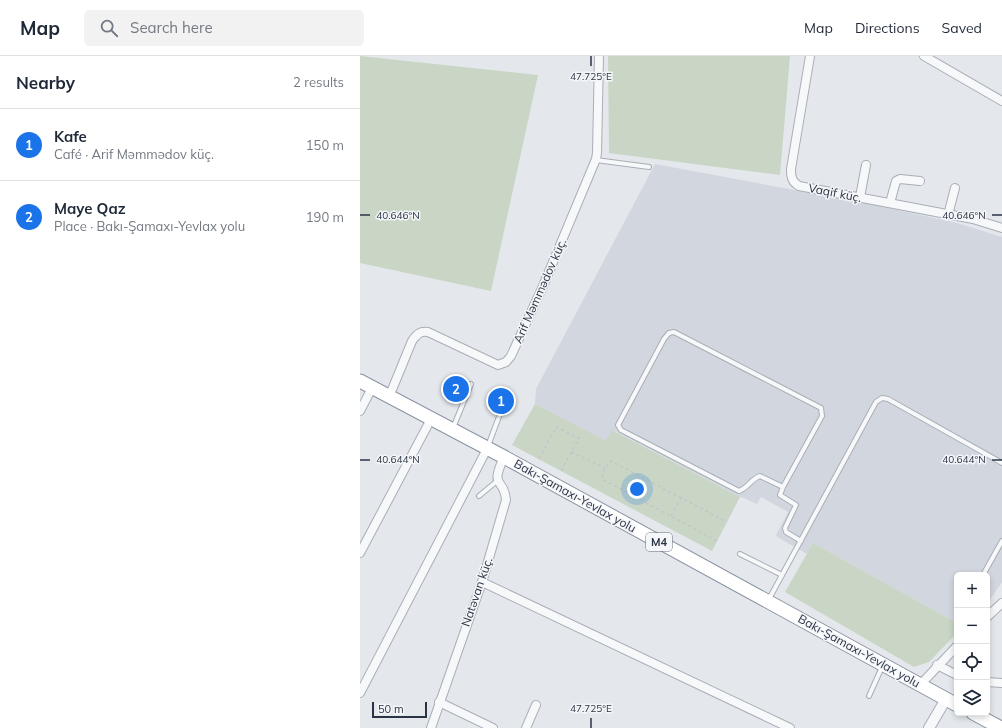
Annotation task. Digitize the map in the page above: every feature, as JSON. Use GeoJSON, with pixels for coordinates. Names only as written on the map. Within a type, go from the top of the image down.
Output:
{"type":"FeatureCollection","features":[{"type":"Feature","properties":{"kind":"highway","name":"Bakı-Şamaxı-Yevlax yolu"},"geometry":{"type":"LineString","coordinates":[[360,381],[452,431],[504,457],[952,702]]}},
{"type":"Feature","properties":{"kind":"highway"},"geometry":{"type":"LineString","coordinates":[[979,716],[1002,728]]}},
{"type":"Feature","properties":{"kind":"street","name":"Arif Məmmədov küç."},"geometry":{"type":"LineString","coordinates":[[389,397],[412,341],[422,331],[428,332],[498,365],[508,360],[540,293],[596,160],[599,56]]}},
{"type":"Feature","properties":{"kind":"street","name":"Vaqif küç."},"geometry":{"type":"LineString","coordinates":[[810,56],[791,176],[795,183],[799,186],[890,203],[1002,228]]}},
{"type":"Feature","properties":{"kind":"street"},"geometry":{"type":"LineString","coordinates":[[924,56],[1002,101]]}},
{"type":"Feature","properties":{"kind":"street"},"geometry":{"type":"LineString","coordinates":[[860,197],[866,165]]}},
{"type":"Feature","properties":{"kind":"street"},"geometry":{"type":"LineString","coordinates":[[890,203],[896,181],[900,179],[920,181]]}},
{"type":"Feature","properties":{"kind":"street"},"geometry":{"type":"LineString","coordinates":[[948,215],[955,188]]}},
{"type":"Feature","properties":{"kind":"street"},"geometry":{"type":"LineString","coordinates":[[360,411],[372,388]]}},
{"type":"Feature","properties":{"kind":"street"},"geometry":{"type":"LineString","coordinates":[[360,553],[431,419]]}},
{"type":"Feature","properties":{"kind":"street"},"geometry":{"type":"LineString","coordinates":[[360,694],[487,449]]}},
{"type":"Feature","properties":{"kind":"street"},"geometry":{"type":"LineString","coordinates":[[497,481],[497,473],[504,457]]}},
{"type":"Feature","properties":{"kind":"street","name":"Natəvan küç."},"geometry":{"type":"LineString","coordinates":[[431,728],[482,582],[506,500],[506,493],[497,481]]}},
{"type":"Feature","properties":{"kind":"street"},"geometry":{"type":"LineString","coordinates":[[482,582],[790,728]]}},
{"type":"Feature","properties":{"kind":"street"},"geometry":{"type":"LineString","coordinates":[[990,614],[1002,603]]}},
{"type":"Feature","properties":{"kind":"street"},"geometry":{"type":"LineString","coordinates":[[920,685],[937,665],[954,649]]}},
{"type":"Feature","properties":{"kind":"street"},"geometry":{"type":"LineString","coordinates":[[937,665],[954,674]]}},
{"type":"Feature","properties":{"kind":"street"},"geometry":{"type":"LineString","coordinates":[[990,682],[1002,683]]}},
{"type":"Feature","properties":{"kind":"street"},"geometry":{"type":"LineString","coordinates":[[439,702],[493,728]]}},
{"type":"Feature","properties":{"kind":"street"},"geometry":{"type":"LineString","coordinates":[[930,728],[952,702]]}},
{"type":"Feature","properties":{"kind":"street"},"geometry":{"type":"LineString","coordinates":[[526,728],[536,705]]}},
{"type":"Feature","properties":{"kind":"lane"},"geometry":{"type":"LineString","coordinates":[[596,160],[649,167]]}},
{"type":"Feature","properties":{"kind":"lane"},"geometry":{"type":"LineString","coordinates":[[783,487],[760,476],[755,478],[744,489],[738,491],[621,430],[618,425],[664,339],[669,333],[674,332],[821,408],[822,416],[783,487],[780,496],[796,505],[785,528],[786,532],[801,541]]}},
{"type":"Feature","properties":{"kind":"lane"},"geometry":{"type":"LineString","coordinates":[[452,431],[471,384]]}},
{"type":"Feature","properties":{"kind":"lane"},"geometry":{"type":"LineString","coordinates":[[768,602],[876,402],[882,398],[888,399],[1002,463]]}},
{"type":"Feature","properties":{"kind":"lane"},"geometry":{"type":"LineString","coordinates":[[487,449],[500,414]]}},
{"type":"Feature","properties":{"kind":"lane"},"geometry":{"type":"LineString","coordinates":[[479,496],[497,481]]}},
{"type":"Feature","properties":{"kind":"lane"},"geometry":{"type":"LineString","coordinates":[[985,572],[1002,541]]}},
{"type":"Feature","properties":{"kind":"lane"},"geometry":{"type":"LineString","coordinates":[[740,554],[782,575]]}},
{"type":"Feature","properties":{"kind":"lane"},"geometry":{"type":"LineString","coordinates":[[869,696],[882,664]]}},
{"type":"Feature","properties":{"kind":"path"},"geometry":{"type":"LineString","coordinates":[[539,459],[556,427],[579,438],[562,471]]}},
{"type":"Feature","properties":{"kind":"path"},"geometry":{"type":"LineString","coordinates":[[571,452],[605,468]]}},
{"type":"Feature","properties":{"kind":"path"},"geometry":{"type":"LineString","coordinates":[[717,541],[602,479],[605,468],[611,461],[727,522]]}},
{"type":"Feature","properties":{"kind":"path"},"geometry":{"type":"LineString","coordinates":[[671,516],[681,498]]}},
{"type":"Feature","properties":{"kind":"shaded area"},"geometry":{"type":"Polygon","coordinates":[[[655,164],[870,204],[957,223],[1002,237],[1002,582],[990,600],[990,572],[954,572],[954,621],[813,543],[807,554],[779,538],[776,535],[788,512],[761,497],[757,504],[740,497],[613,430],[606,442],[535,404],[536,389],[655,164]]]}},
{"type":"Feature","properties":{"kind":"green space"},"geometry":{"type":"Polygon","coordinates":[[[360,56],[538,75],[491,291],[360,263],[360,56]]]}},
{"type":"Feature","properties":{"kind":"green space"},"geometry":{"type":"Polygon","coordinates":[[[608,56],[790,56],[780,175],[609,153],[608,56]]]}},
{"type":"Feature","properties":{"kind":"green space"},"geometry":{"type":"Polygon","coordinates":[[[535,404],[606,441],[612,430],[740,497],[712,551],[512,445],[535,404]]]}},
{"type":"Feature","properties":{"kind":"green space"},"geometry":{"type":"Polygon","coordinates":[[[813,543],[954,621],[954,636],[929,662],[914,667],[785,592],[813,543]]]}},
{"type":"Feature","properties":{"kind":"place","name":"Maye Qaz"},"geometry":{"type":"Point","coordinates":[456,389]}},
{"type":"Feature","properties":{"kind":"place","name":"Kafe"},"geometry":{"type":"Point","coordinates":[501,401]}}]}
